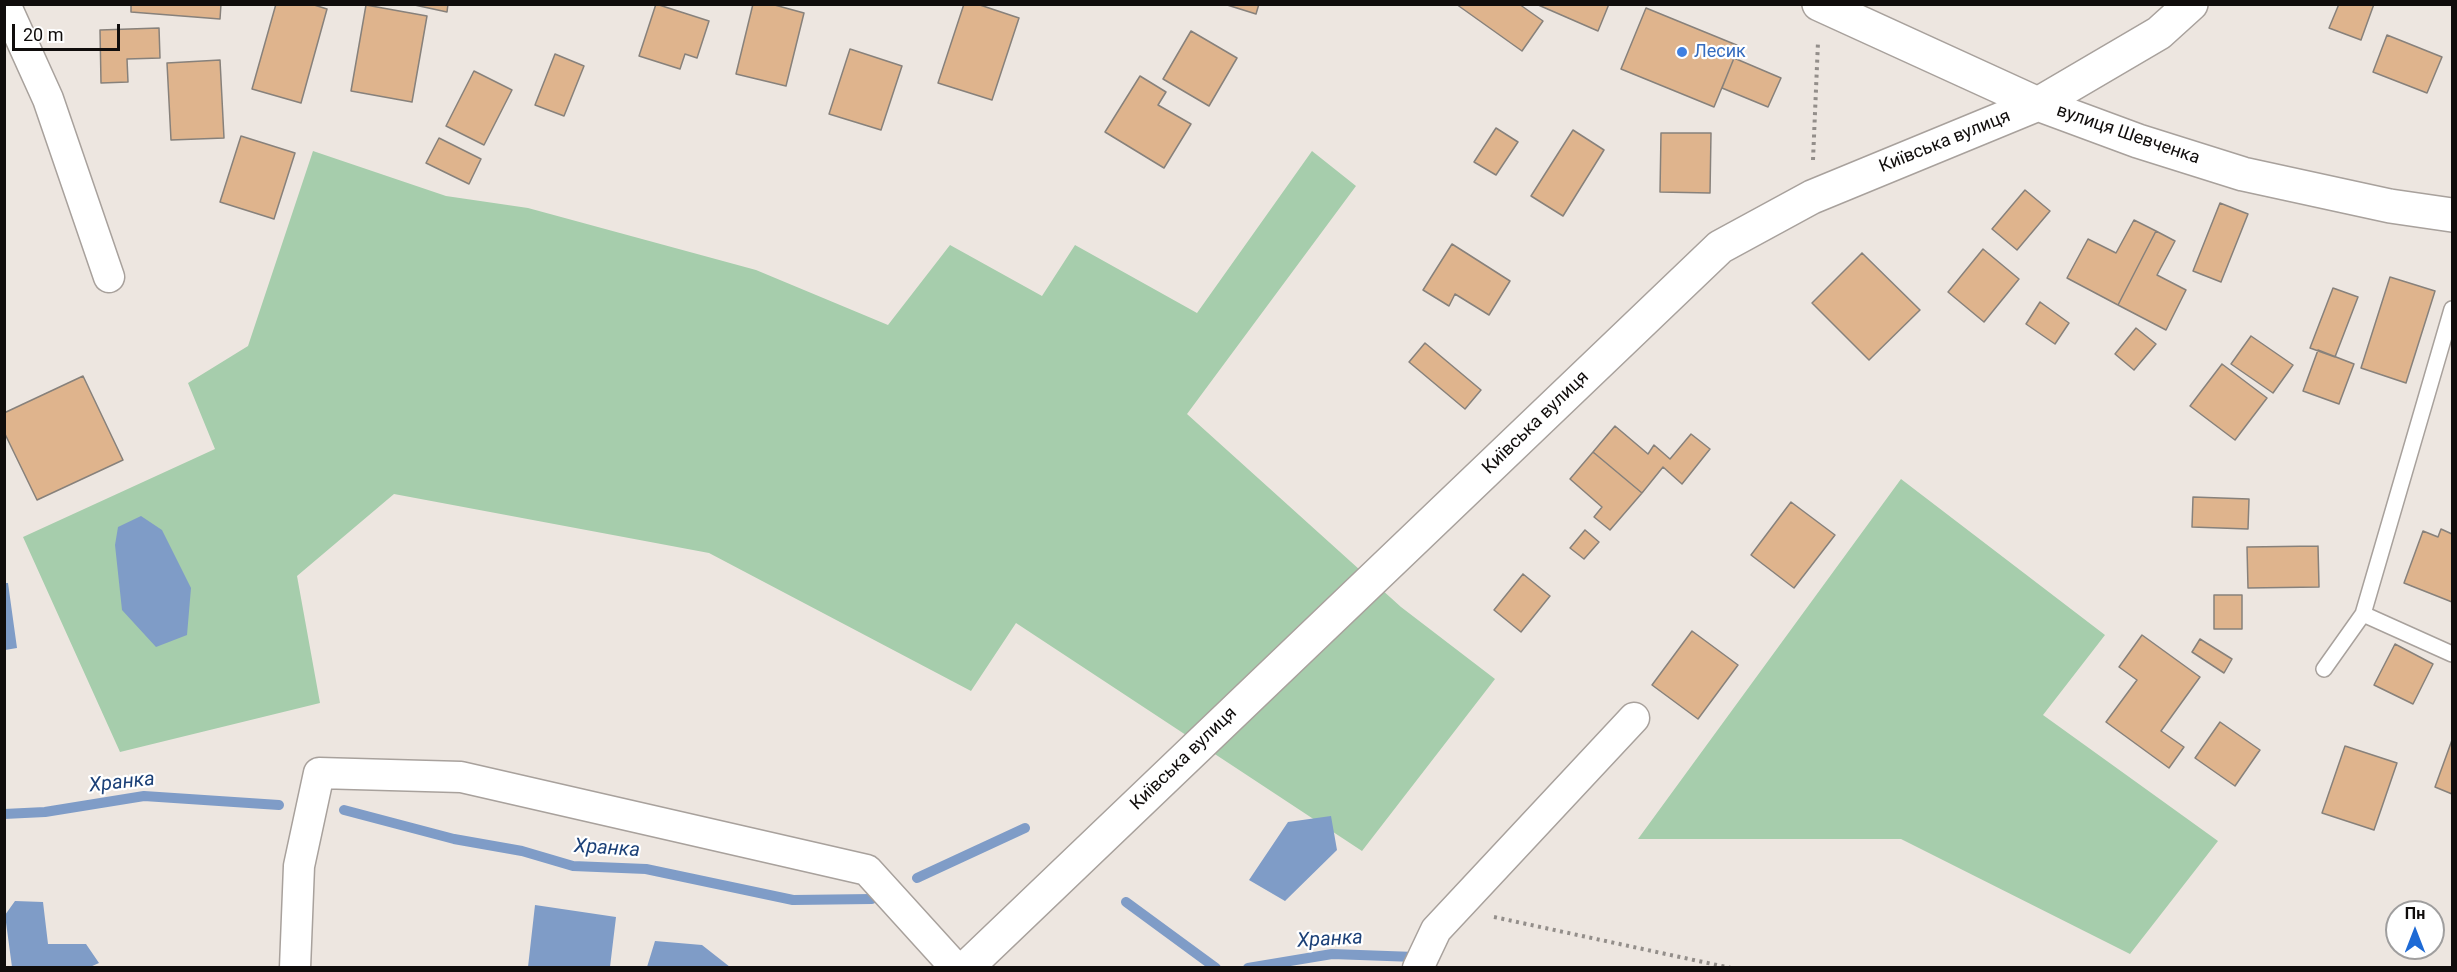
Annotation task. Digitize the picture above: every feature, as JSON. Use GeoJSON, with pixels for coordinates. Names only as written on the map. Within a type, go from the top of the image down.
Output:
{"type":"FeatureCollection","features":[{"type":"Feature","properties":{"kind":"street"},"geometry":{"type":"LineString","coordinates":[[6,4],[48,99],[109,277]]}},
{"type":"Feature","properties":{"kind":"street","name":"вулиця Шевченка"},"geometry":{"type":"LineString","coordinates":[[1819,4],[2038,104],[2138,141],[2243,174],[2390,206],[2452,215]]}},
{"type":"Feature","properties":{"kind":"street","name":"Київська вулиця"},"geometry":{"type":"LineString","coordinates":[[966,968],[1719,247],[1812,197],[2038,104],[2159,33],[2191,4]]}},
{"type":"Feature","properties":{"kind":"street"},"geometry":{"type":"LineString","coordinates":[[1418,968],[1436,930],[1634,718]]}},
{"type":"Feature","properties":{"kind":"street"},"geometry":{"type":"LineString","coordinates":[[295,968],[298,866],[319,773],[461,777],[867,870],[956,968]]}},
{"type":"Feature","properties":{"kind":"lane"},"geometry":{"type":"LineString","coordinates":[[2324,669],[2363,614],[2452,309]]}},
{"type":"Feature","properties":{"kind":"lane"},"geometry":{"type":"LineString","coordinates":[[2363,614],[2452,654]]}},
{"type":"Feature","properties":{"kind":"path"},"geometry":{"type":"LineString","coordinates":[[1812,197],[1818,38]]}},
{"type":"Feature","properties":{"kind":"path"},"geometry":{"type":"LineString","coordinates":[[1447,918],[1501,917],[1731,968]]}},
{"type":"Feature","properties":{"kind":"green space"},"geometry":{"type":"Polygon","coordinates":[[[313,151],[446,196],[528,208],[756,270],[888,325],[950,245],[1042,296],[1075,245],[1197,313],[1312,151],[1356,186],[1187,414],[1401,607],[1495,679],[1362,851],[1016,623],[971,691],[709,553],[394,494],[297,576],[320,703],[120,752],[23,537],[215,449],[188,383],[248,346],[313,151]]]}},
{"type":"Feature","properties":{"kind":"green space"},"geometry":{"type":"Polygon","coordinates":[[[1901,479],[2105,635],[2043,715],[2218,841],[2130,954],[1901,839],[1638,839],[1901,479]]]}},
{"type":"Feature","properties":{"kind":"water"},"geometry":{"type":"Polygon","coordinates":[[[141,516],[162,530],[191,588],[187,635],[156,647],[122,610],[115,545],[118,527],[141,516]]]}},
{"type":"Feature","properties":{"kind":"water"},"geometry":{"type":"Polygon","coordinates":[[[5,583],[8,583],[17,648],[5,650],[5,583]]]}},
{"type":"Feature","properties":{"kind":"water"},"geometry":{"type":"Polygon","coordinates":[[[1331,816],[1337,850],[1285,901],[1249,880],[1288,822],[1331,816]]]}},
{"type":"Feature","properties":{"kind":"water"},"geometry":{"type":"Polygon","coordinates":[[[15,901],[43,902],[48,944],[86,944],[99,963],[90,967],[12,967],[5,915],[15,901]]]}},
{"type":"Feature","properties":{"kind":"water"},"geometry":{"type":"Polygon","coordinates":[[[535,905],[616,917],[610,967],[528,967],[535,905]]]}},
{"type":"Feature","properties":{"kind":"water"},"geometry":{"type":"Polygon","coordinates":[[[655,941],[702,945],[730,967],[647,967],[655,941]]]}},
{"type":"Feature","properties":{"kind":"building"},"geometry":{"type":"Polygon","coordinates":[[[131,4],[221,4],[220,19],[131,12],[131,4]]]}},
{"type":"Feature","properties":{"kind":"building"},"geometry":{"type":"Polygon","coordinates":[[[276,4],[311,4],[327,9],[301,103],[252,89],[276,4]]]}},
{"type":"Feature","properties":{"kind":"building"},"geometry":{"type":"Polygon","coordinates":[[[410,4],[448,4],[447,12],[410,4]]]}},
{"type":"Feature","properties":{"kind":"building"},"geometry":{"type":"Polygon","coordinates":[[[656,4],[709,21],[697,58],[685,54],[680,69],[639,56],[656,4]]]}},
{"type":"Feature","properties":{"kind":"building"},"geometry":{"type":"Polygon","coordinates":[[[753,4],[771,4],[804,13],[786,86],[736,74],[753,4]]]}},
{"type":"Feature","properties":{"kind":"building"},"geometry":{"type":"Polygon","coordinates":[[[964,4],[977,4],[1019,18],[992,100],[938,83],[964,4]]]}},
{"type":"Feature","properties":{"kind":"building"},"geometry":{"type":"Polygon","coordinates":[[[1224,4],[1259,4],[1256,14],[1224,4]]]}},
{"type":"Feature","properties":{"kind":"building"},"geometry":{"type":"Polygon","coordinates":[[[1456,4],[1519,4],[1543,21],[1522,51],[1456,4]]]}},
{"type":"Feature","properties":{"kind":"building"},"geometry":{"type":"Polygon","coordinates":[[[1536,4],[1609,4],[1598,31],[1536,4]]]}},
{"type":"Feature","properties":{"kind":"building"},"geometry":{"type":"Polygon","coordinates":[[[2339,4],[2374,4],[2361,40],[2329,28],[2339,4]]]}},
{"type":"Feature","properties":{"kind":"building"},"geometry":{"type":"Polygon","coordinates":[[[366,5],[427,16],[412,102],[351,91],[366,5]]]}},
{"type":"Feature","properties":{"kind":"building","name":"Лесик"},"geometry":{"type":"Polygon","coordinates":[[[1646,8],[1739,46],[1714,107],[1621,69],[1646,8]]]}},
{"type":"Feature","properties":{"kind":"building"},"geometry":{"type":"Polygon","coordinates":[[[159,28],[160,58],[127,59],[128,82],[101,83],[100,30],[159,28]]]}},
{"type":"Feature","properties":{"kind":"building"},"geometry":{"type":"Polygon","coordinates":[[[1191,31],[1237,58],[1209,106],[1163,79],[1191,31]]]}},
{"type":"Feature","properties":{"kind":"building"},"geometry":{"type":"Polygon","coordinates":[[[2387,35],[2442,57],[2427,93],[2373,72],[2387,35]]]}},
{"type":"Feature","properties":{"kind":"building"},"geometry":{"type":"Polygon","coordinates":[[[850,49],[902,66],[881,130],[829,114],[850,49]]]}},
{"type":"Feature","properties":{"kind":"building"},"geometry":{"type":"Polygon","coordinates":[[[555,54],[584,66],[564,116],[535,105],[555,54]]]}},
{"type":"Feature","properties":{"kind":"building","name":"Лесик"},"geometry":{"type":"Polygon","coordinates":[[[1734,58],[1781,78],[1768,107],[1722,88],[1734,58]]]}},
{"type":"Feature","properties":{"kind":"building"},"geometry":{"type":"Polygon","coordinates":[[[220,60],[224,138],[171,140],[167,63],[220,60]]]}},
{"type":"Feature","properties":{"kind":"building"},"geometry":{"type":"Polygon","coordinates":[[[474,71],[512,90],[484,145],[446,126],[474,71]]]}},
{"type":"Feature","properties":{"kind":"building"},"geometry":{"type":"Polygon","coordinates":[[[1140,76],[1166,92],[1158,105],[1191,124],[1164,168],[1105,132],[1140,76]]]}},
{"type":"Feature","properties":{"kind":"building"},"geometry":{"type":"Polygon","coordinates":[[[1496,128],[1518,142],[1496,175],[1474,162],[1496,128]]]}},
{"type":"Feature","properties":{"kind":"building"},"geometry":{"type":"Polygon","coordinates":[[[1573,130],[1604,150],[1563,216],[1531,196],[1573,130]]]}},
{"type":"Feature","properties":{"kind":"building"},"geometry":{"type":"Polygon","coordinates":[[[1661,133],[1711,133],[1710,193],[1660,192],[1661,133]]]}},
{"type":"Feature","properties":{"kind":"building"},"geometry":{"type":"Polygon","coordinates":[[[241,136],[295,153],[274,219],[220,202],[241,136]]]}},
{"type":"Feature","properties":{"kind":"building"},"geometry":{"type":"Polygon","coordinates":[[[439,138],[481,159],[469,184],[426,163],[439,138]]]}},
{"type":"Feature","properties":{"kind":"building"},"geometry":{"type":"Polygon","coordinates":[[[2025,190],[2050,211],[2017,250],[1992,229],[2025,190]]]}},
{"type":"Feature","properties":{"kind":"building"},"geometry":{"type":"Polygon","coordinates":[[[2220,203],[2248,214],[2221,282],[2193,271],[2220,203]]]}},
{"type":"Feature","properties":{"kind":"building"},"geometry":{"type":"Polygon","coordinates":[[[2134,220],[2156,231],[2118,305],[2067,278],[2088,239],[2116,253],[2134,220]]]}},
{"type":"Feature","properties":{"kind":"building"},"geometry":{"type":"Polygon","coordinates":[[[2156,231],[2175,241],[2157,275],[2186,290],[2166,330],[2118,305],[2156,231]]]}},
{"type":"Feature","properties":{"kind":"building"},"geometry":{"type":"Polygon","coordinates":[[[1452,244],[1510,281],[1489,315],[1455,294],[1449,306],[1423,290],[1452,244]]]}},
{"type":"Feature","properties":{"kind":"building"},"geometry":{"type":"Polygon","coordinates":[[[1983,249],[2019,279],[1984,322],[1948,292],[1983,249]]]}},
{"type":"Feature","properties":{"kind":"building"},"geometry":{"type":"Polygon","coordinates":[[[1862,253],[1920,310],[1869,360],[1812,303],[1862,253]]]}},
{"type":"Feature","properties":{"kind":"building"},"geometry":{"type":"Polygon","coordinates":[[[2390,277],[2435,291],[2406,383],[2361,368],[2390,277]]]}},
{"type":"Feature","properties":{"kind":"building"},"geometry":{"type":"Polygon","coordinates":[[[2333,288],[2358,297],[2335,357],[2310,348],[2333,288]]]}},
{"type":"Feature","properties":{"kind":"building"},"geometry":{"type":"Polygon","coordinates":[[[2040,302],[2069,323],[2055,344],[2026,324],[2040,302]]]}},
{"type":"Feature","properties":{"kind":"building"},"geometry":{"type":"Polygon","coordinates":[[[2136,328],[2156,344],[2134,370],[2115,354],[2136,328]]]}},
{"type":"Feature","properties":{"kind":"building"},"geometry":{"type":"Polygon","coordinates":[[[2251,336],[2293,365],[2273,393],[2231,364],[2251,336]]]}},
{"type":"Feature","properties":{"kind":"building"},"geometry":{"type":"Polygon","coordinates":[[[1425,343],[1481,390],[1465,409],[1409,362],[1425,343]]]}},
{"type":"Feature","properties":{"kind":"building"},"geometry":{"type":"Polygon","coordinates":[[[2318,350],[2354,364],[2339,404],[2303,391],[2318,350]]]}},
{"type":"Feature","properties":{"kind":"building"},"geometry":{"type":"Polygon","coordinates":[[[2222,364],[2267,398],[2235,440],[2190,406],[2222,364]]]}},
{"type":"Feature","properties":{"kind":"building"},"geometry":{"type":"Polygon","coordinates":[[[83,376],[123,460],[37,500],[4,432],[4,413],[83,376]]]}},
{"type":"Feature","properties":{"kind":"building"},"geometry":{"type":"Polygon","coordinates":[[[1615,426],[1648,454],[1654,445],[1670,459],[1691,434],[1710,449],[1682,484],[1663,467],[1642,493],[1593,452],[1615,426]]]}},
{"type":"Feature","properties":{"kind":"building"},"geometry":{"type":"Polygon","coordinates":[[[1593,452],[1642,493],[1610,530],[1594,517],[1602,507],[1570,479],[1593,452]]]}},
{"type":"Feature","properties":{"kind":"building"},"geometry":{"type":"Polygon","coordinates":[[[2193,497],[2249,499],[2248,529],[2192,527],[2193,497]]]}},
{"type":"Feature","properties":{"kind":"building"},"geometry":{"type":"Polygon","coordinates":[[[1791,502],[1835,535],[1794,588],[1751,555],[1791,502]]]}},
{"type":"Feature","properties":{"kind":"building"},"geometry":{"type":"Polygon","coordinates":[[[2441,529],[2452,534],[2452,602],[2404,583],[2423,531],[2438,537],[2441,529]]]}},
{"type":"Feature","properties":{"kind":"building"},"geometry":{"type":"Polygon","coordinates":[[[1585,530],[1599,542],[1584,559],[1570,548],[1585,530]]]}},
{"type":"Feature","properties":{"kind":"building"},"geometry":{"type":"Polygon","coordinates":[[[2318,546],[2319,587],[2248,588],[2247,547],[2318,546]]]}},
{"type":"Feature","properties":{"kind":"building"},"geometry":{"type":"Polygon","coordinates":[[[1523,574],[1550,596],[1521,632],[1494,610],[1523,574]]]}},
{"type":"Feature","properties":{"kind":"building"},"geometry":{"type":"Polygon","coordinates":[[[2214,595],[2242,595],[2242,629],[2214,629],[2214,595]]]}},
{"type":"Feature","properties":{"kind":"building"},"geometry":{"type":"Polygon","coordinates":[[[1692,631],[1738,665],[1698,719],[1652,685],[1692,631]]]}},
{"type":"Feature","properties":{"kind":"building"},"geometry":{"type":"Polygon","coordinates":[[[2142,635],[2200,677],[2161,731],[2184,747],[2169,768],[2106,722],[2137,680],[2119,667],[2142,635]]]}},
{"type":"Feature","properties":{"kind":"building"},"geometry":{"type":"Polygon","coordinates":[[[2200,639],[2232,659],[2224,673],[2192,652],[2200,639]]]}},
{"type":"Feature","properties":{"kind":"building"},"geometry":{"type":"Polygon","coordinates":[[[2395,644],[2433,664],[2413,704],[2374,685],[2395,644]]]}},
{"type":"Feature","properties":{"kind":"building"},"geometry":{"type":"Polygon","coordinates":[[[2220,722],[2260,750],[2235,786],[2195,758],[2220,722]]]}},
{"type":"Feature","properties":{"kind":"building"},"geometry":{"type":"Polygon","coordinates":[[[2452,740],[2452,794],[2435,787],[2452,740]]]}},
{"type":"Feature","properties":{"kind":"building"},"geometry":{"type":"Polygon","coordinates":[[[2345,746],[2397,763],[2374,830],[2322,813],[2345,746]]]}},
{"type":"Feature","properties":{"kind":"waterway","name":"Хранка"},"geometry":{"type":"LineString","coordinates":[[4,814],[45,812],[144,796],[279,805]]}},
{"type":"Feature","properties":{"kind":"waterway","name":"Хранка"},"geometry":{"type":"LineString","coordinates":[[344,810],[454,839],[522,851],[573,866],[646,869],[793,900],[872,899]]}},
{"type":"Feature","properties":{"kind":"waterway","name":"Хранка"},"geometry":{"type":"LineString","coordinates":[[917,878],[1025,828]]}},
{"type":"Feature","properties":{"kind":"waterway","name":"Хранка"},"geometry":{"type":"LineString","coordinates":[[1126,902],[1216,968]]}},
{"type":"Feature","properties":{"kind":"waterway","name":"Хранка"},"geometry":{"type":"LineString","coordinates":[[1248,968],[1332,954],[1415,957]]}},
{"type":"Feature","properties":{"kind":"place","name":"Лесик"},"geometry":{"type":"Point","coordinates":[1682,52]}}]}
